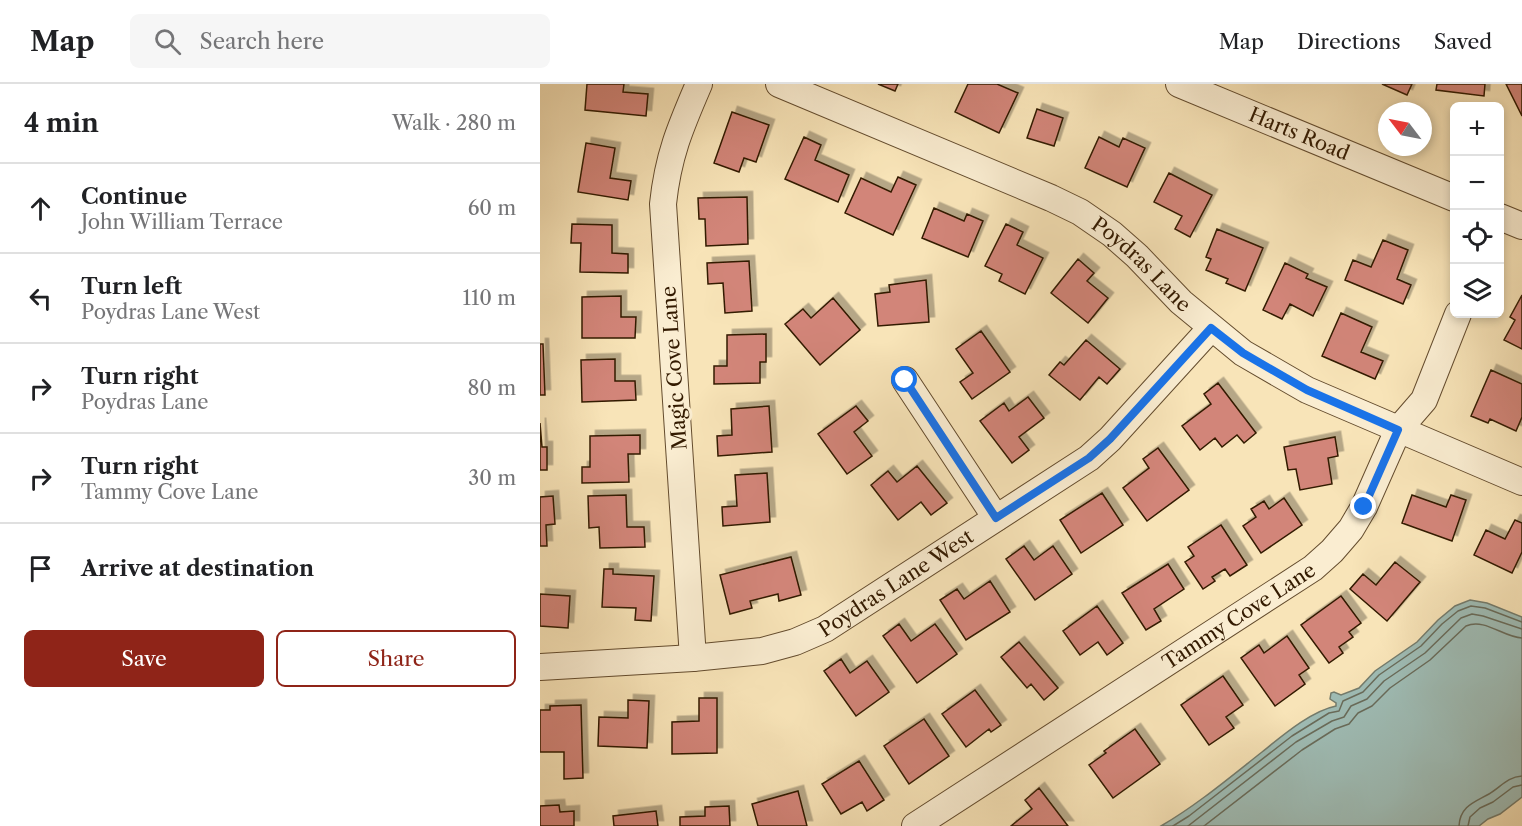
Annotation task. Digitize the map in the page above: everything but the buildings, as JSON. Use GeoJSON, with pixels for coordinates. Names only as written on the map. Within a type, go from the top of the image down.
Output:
{"type":"FeatureCollection","features":[{"type":"Feature","properties":{"kind":"street","name":"Magic Cove Lane"},"geometry":{"type":"LineString","coordinates":[[693,658],[663,204],[666,173],[675,140],[699,84]]}},
{"type":"Feature","properties":{"kind":"street","name":"Poydras Lane"},"geometry":{"type":"LineString","coordinates":[[779,84],[1040,193],[1080,212],[1112,234],[1137,256],[1181,302],[1243,353],[1307,390],[1522,482]]}},
{"type":"Feature","properties":{"kind":"street","name":"Harts Road"},"geometry":{"type":"LineString","coordinates":[[1179,84],[1450,196]]}},
{"type":"Feature","properties":{"kind":"street"},"geometry":{"type":"LineString","coordinates":[[1504,219],[1522,226]]}},
{"type":"Feature","properties":{"kind":"street","name":"Tammy Cove Lane"},"geometry":{"type":"LineString","coordinates":[[915,826],[1313,568],[1332,551],[1352,528],[1364,507],[1398,430],[1424,400],[1456,318]]}},
{"type":"Feature","properties":{"kind":"street","name":"Poydras Lane West"},"geometry":{"type":"LineString","coordinates":[[540,667],[693,658],[762,651],[795,642],[825,629],[1089,458],[1103,446],[1211,328]]}},
{"type":"Feature","properties":{"kind":"street"},"geometry":{"type":"LineString","coordinates":[[905,380],[996,518]]}},
{"type":"Feature","properties":{"kind":"water"},"geometry":{"type":"Polygon","coordinates":[[[1470,600],[1487,603],[1522,617],[1522,797],[1500,814],[1479,826],[1161,826],[1200,800],[1297,725],[1317,713],[1336,706],[1336,703],[1330,699],[1331,693],[1341,695],[1359,688],[1375,671],[1417,642],[1455,606],[1470,600]]]}},
{"type":"Feature","properties":{"kind":"route"},"geometry":{"type":"LineString","coordinates":[[905,380],[996,518],[1089,458],[1110,439],[1211,328],[1243,353],[1307,390],[1398,430],[1364,507]]}}]}
